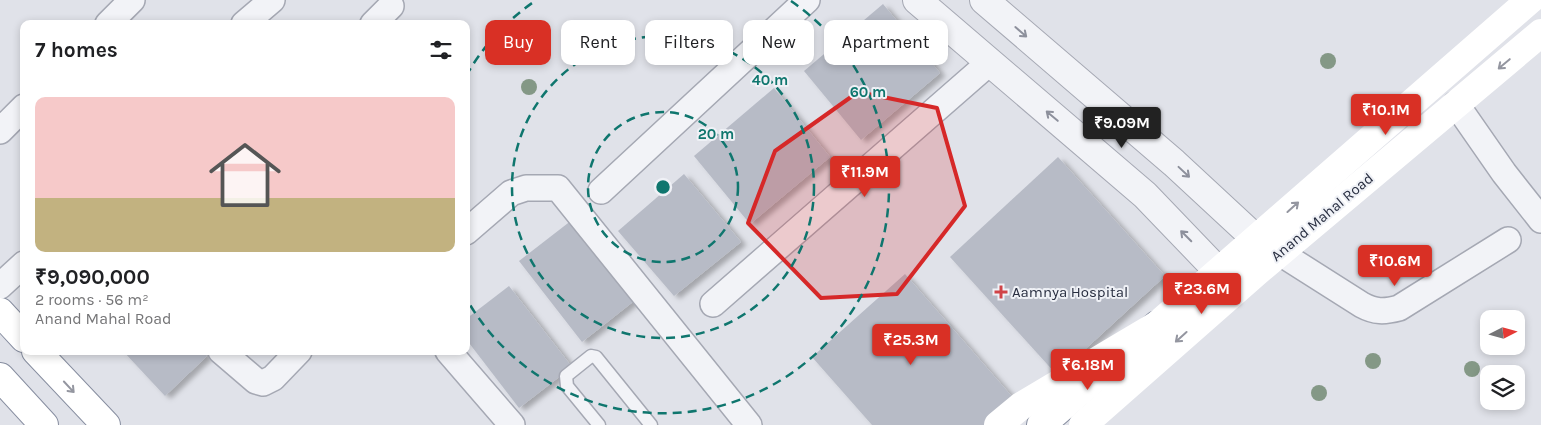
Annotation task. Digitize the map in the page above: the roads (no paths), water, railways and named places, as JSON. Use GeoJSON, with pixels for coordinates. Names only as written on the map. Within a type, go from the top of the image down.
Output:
{"type":"FeatureCollection","features":[{"type":"Feature","properties":{"kind":"main road","name":"Anand Mahal Road"},"geometry":{"type":"LineString","coordinates":[[1157,325],[1530,0]]}},
{"type":"Feature","properties":{"kind":"main road","name":"Anand Mahal Road"},"geometry":{"type":"LineString","coordinates":[[1086,424],[1188,331],[1541,32]]}},
{"type":"Feature","properties":{"kind":"main road"},"geometry":{"type":"LineString","coordinates":[[0,312],[20,334]]}},
{"type":"Feature","properties":{"kind":"main road"},"geometry":{"type":"LineString","coordinates":[[1041,425],[1157,325]]}},
{"type":"Feature","properties":{"kind":"main road"},"geometry":{"type":"LineString","coordinates":[[998,425],[1021,406],[1157,325]]}},
{"type":"Feature","properties":{"kind":"main road"},"geometry":{"type":"LineString","coordinates":[[40,355],[106,425]]}},
{"type":"Feature","properties":{"kind":"main road"},"geometry":{"type":"LineString","coordinates":[[0,376],[44,425]]}},
{"type":"Feature","properties":{"kind":"street"},"geometry":{"type":"LineString","coordinates":[[112,20],[132,0]]}},
{"type":"Feature","properties":{"kind":"street"},"geometry":{"type":"LineString","coordinates":[[249,20],[272,0]]}},
{"type":"Feature","properties":{"kind":"street"},"geometry":{"type":"LineString","coordinates":[[601,191],[807,0]]}},
{"type":"Feature","properties":{"kind":"street"},"geometry":{"type":"LineString","coordinates":[[917,0],[1144,195],[1219,272]]}},
{"type":"Feature","properties":{"kind":"street"},"geometry":{"type":"LineString","coordinates":[[984,0],[1174,163],[1250,245]]}},
{"type":"Feature","properties":{"kind":"street"},"geometry":{"type":"LineString","coordinates":[[377,20],[391,6]]}},
{"type":"Feature","properties":{"kind":"street"},"geometry":{"type":"LineString","coordinates":[[713,304],[989,63]]}},
{"type":"Feature","properties":{"kind":"street"},"geometry":{"type":"LineString","coordinates":[[1456,104],[1504,173],[1541,220]]}},
{"type":"Feature","properties":{"kind":"street"},"geometry":{"type":"LineString","coordinates":[[0,130],[20,111]]}},
{"type":"Feature","properties":{"kind":"street"},"geometry":{"type":"LineString","coordinates":[[470,228],[510,192],[518,189],[558,188],[749,425]]}},
{"type":"Feature","properties":{"kind":"street"},"geometry":{"type":"LineString","coordinates":[[1280,253],[1374,312],[1399,308],[1508,240]]}},
{"type":"Feature","properties":{"kind":"street"},"geometry":{"type":"LineString","coordinates":[[0,286],[20,268]]}},
{"type":"Feature","properties":{"kind":"street"},"geometry":{"type":"LineString","coordinates":[[225,355],[256,380],[263,383],[273,378],[295,355]]}},
{"type":"Feature","properties":{"kind":"street"},"geometry":{"type":"LineString","coordinates":[[451,355],[512,425]]}},
{"type":"Feature","properties":{"kind":"lane"},"geometry":{"type":"LineString","coordinates":[[599,425],[565,381],[566,376],[591,356],[596,357],[651,425]]}},
{"type":"Feature","properties":{"kind":"place","name":"Aamnya Hospital"},"geometry":{"type":"Point","coordinates":[1001,292]}}]}
